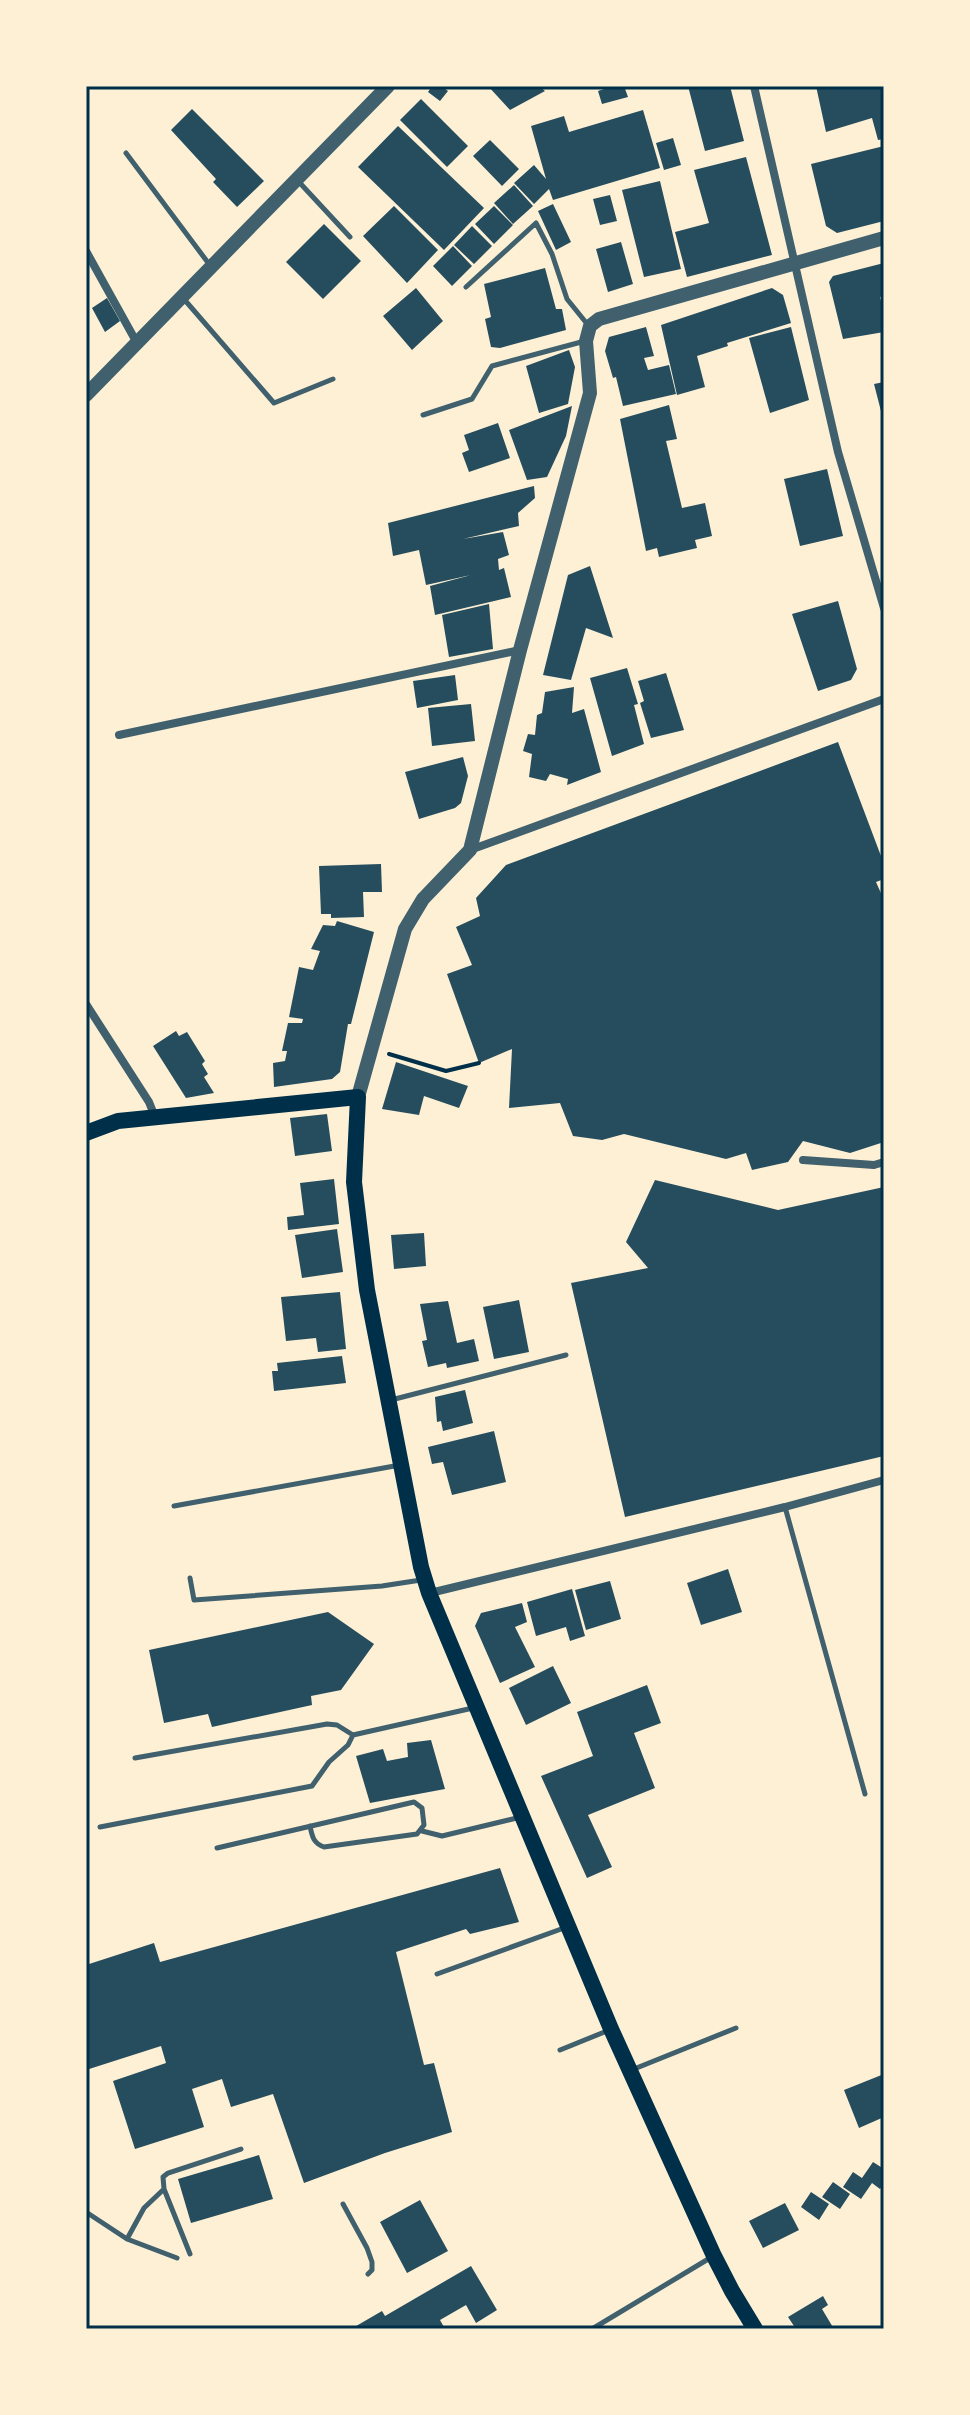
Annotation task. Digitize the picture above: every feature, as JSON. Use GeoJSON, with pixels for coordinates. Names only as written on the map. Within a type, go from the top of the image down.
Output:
{"type":"FeatureCollection","features":[{"type":"Feature","properties":{"kind":"main road"},"geometry":{"type":"LineString","coordinates":[[86,1133],[118,1121],[358,1097],[354,1182],[367,1290],[400,1465],[427,1586],[629,2071],[714,2256],[755,2329]]}},
{"type":"Feature","properties":{"kind":"street"},"geometry":{"type":"LineString","coordinates":[[86,395],[388,86]]}},
{"type":"Feature","properties":{"kind":"street"},"geometry":{"type":"LineString","coordinates":[[754,86],[838,452],[884,608]]}},
{"type":"Feature","properties":{"kind":"street"},"geometry":{"type":"LineString","coordinates":[[470,850],[520,650],[590,393],[588,334],[599,319],[884,238]]}},
{"type":"Feature","properties":{"kind":"street"},"geometry":{"type":"LineString","coordinates":[[86,251],[137,343]]}},
{"type":"Feature","properties":{"kind":"street"},"geometry":{"type":"LineString","coordinates":[[119,735],[520,650]]}},
{"type":"Feature","properties":{"kind":"street"},"geometry":{"type":"LineString","coordinates":[[358,1097],[405,929],[423,899],[470,850],[884,699]]}},
{"type":"Feature","properties":{"kind":"street"},"geometry":{"type":"LineString","coordinates":[[86,1004],[149,1102],[155,1118]]}},
{"type":"Feature","properties":{"kind":"street"},"geometry":{"type":"LineString","coordinates":[[803,1160],[874,1165],[884,1162]]}},
{"type":"Feature","properties":{"kind":"street"},"geometry":{"type":"LineString","coordinates":[[427,1586],[785,1507],[884,1480]]}},
{"type":"Feature","properties":{"kind":"lane"},"geometry":{"type":"LineString","coordinates":[[126,153],[210,267]]}},
{"type":"Feature","properties":{"kind":"lane"},"geometry":{"type":"LineString","coordinates":[[295,179],[350,237]]}},
{"type":"Feature","properties":{"kind":"lane"},"geometry":{"type":"LineString","coordinates":[[423,415],[472,399],[492,366],[588,334],[567,299],[552,254],[536,223],[466,287]]}},
{"type":"Feature","properties":{"kind":"lane"},"geometry":{"type":"LineString","coordinates":[[182,296],[274,403],[333,379]]}},
{"type":"Feature","properties":{"kind":"lane"},"geometry":{"type":"LineString","coordinates":[[390,1400],[566,1355]]}},
{"type":"Feature","properties":{"kind":"lane"},"geometry":{"type":"LineString","coordinates":[[174,1506],[400,1465]]}},
{"type":"Feature","properties":{"kind":"lane"},"geometry":{"type":"LineString","coordinates":[[785,1507],[865,1794]]}},
{"type":"Feature","properties":{"kind":"lane"},"geometry":{"type":"LineString","coordinates":[[190,1578],[194,1600],[382,1586],[427,1586]]}},
{"type":"Feature","properties":{"kind":"lane"},"geometry":{"type":"LineString","coordinates":[[135,1758],[327,1724],[337,1725],[353,1735],[476,1707]]}},
{"type":"Feature","properties":{"kind":"lane"},"geometry":{"type":"LineString","coordinates":[[100,1827],[312,1786],[353,1735]]}},
{"type":"Feature","properties":{"kind":"lane"},"geometry":{"type":"LineString","coordinates":[[217,1848],[414,1802],[422,1808],[422,1831]]}},
{"type":"Feature","properties":{"kind":"lane"},"geometry":{"type":"LineString","coordinates":[[310,1826],[312,1838],[324,1847],[422,1831],[442,1836],[522,1817]]}},
{"type":"Feature","properties":{"kind":"lane"},"geometry":{"type":"LineString","coordinates":[[437,1974],[568,1927]]}},
{"type":"Feature","properties":{"kind":"lane"},"geometry":{"type":"LineString","coordinates":[[629,2071],[736,2028]]}},
{"type":"Feature","properties":{"kind":"lane"},"geometry":{"type":"LineString","coordinates":[[560,2050],[611,2029]]}},
{"type":"Feature","properties":{"kind":"lane"},"geometry":{"type":"LineString","coordinates":[[190,2254],[164,2189],[163,2177],[241,2149]]}},
{"type":"Feature","properties":{"kind":"lane"},"geometry":{"type":"LineString","coordinates":[[127,2239],[144,2208],[164,2189]]}},
{"type":"Feature","properties":{"kind":"lane"},"geometry":{"type":"LineString","coordinates":[[343,2204],[370,2255],[372,2270],[368,2274]]}},
{"type":"Feature","properties":{"kind":"lane"},"geometry":{"type":"LineString","coordinates":[[86,2212],[127,2239],[177,2258]]}},
{"type":"Feature","properties":{"kind":"lane"},"geometry":{"type":"LineString","coordinates":[[592,2329],[714,2256]]}},
{"type":"Feature","properties":{"kind":"path"},"geometry":{"type":"LineString","coordinates":[[379,1051],[446,1071],[479,1063]]}},
{"type":"Feature","properties":{"kind":"building"},"geometry":{"type":"Polygon","coordinates":[[[432,86],[441,86],[448,91],[440,101],[428,92],[432,86]]]}},
{"type":"Feature","properties":{"kind":"building"},"geometry":{"type":"Polygon","coordinates":[[[488,86],[539,86],[545,91],[510,110],[488,86]]]}},
{"type":"Feature","properties":{"kind":"building"},"geometry":{"type":"Polygon","coordinates":[[[624,86],[628,97],[602,104],[598,91],[624,86]]]}},
{"type":"Feature","properties":{"kind":"building"},"geometry":{"type":"Polygon","coordinates":[[[688,86],[730,86],[744,141],[705,151],[688,86]]]}},
{"type":"Feature","properties":{"kind":"building"},"geometry":{"type":"Polygon","coordinates":[[[816,86],[884,86],[884,139],[878,140],[872,118],[826,132],[816,86]]]}},
{"type":"Feature","properties":{"kind":"building"},"geometry":{"type":"Polygon","coordinates":[[[421,99],[468,146],[447,167],[400,120],[421,99]]]}},
{"type":"Feature","properties":{"kind":"building"},"geometry":{"type":"Polygon","coordinates":[[[192,109],[264,181],[237,207],[171,130],[192,109]]]}},
{"type":"Feature","properties":{"kind":"building"},"geometry":{"type":"Polygon","coordinates":[[[643,110],[660,168],[553,200],[549,189],[534,204],[514,183],[534,165],[546,179],[531,126],[564,116],[569,132],[643,110]]]}},
{"type":"Feature","properties":{"kind":"building"},"geometry":{"type":"Polygon","coordinates":[[[398,126],[484,208],[444,250],[358,167],[398,126]]]}},
{"type":"Feature","properties":{"kind":"building"},"geometry":{"type":"Polygon","coordinates":[[[673,138],[681,165],[664,170],[656,143],[673,138]]]}},
{"type":"Feature","properties":{"kind":"building"},"geometry":{"type":"Polygon","coordinates":[[[490,140],[519,169],[502,186],[473,156],[490,140]]]}},
{"type":"Feature","properties":{"kind":"building"},"geometry":{"type":"Polygon","coordinates":[[[884,146],[884,221],[837,233],[826,226],[811,164],[884,146]]]}},
{"type":"Feature","properties":{"kind":"building"},"geometry":{"type":"Polygon","coordinates":[[[746,157],[772,255],[687,277],[675,232],[709,223],[694,170],[746,157]]]}},
{"type":"Feature","properties":{"kind":"building"},"geometry":{"type":"Polygon","coordinates":[[[660,181],[681,269],[644,277],[622,190],[660,181]]]}},
{"type":"Feature","properties":{"kind":"building"},"geometry":{"type":"Polygon","coordinates":[[[514,185],[533,206],[513,224],[494,203],[514,185]]]}},
{"type":"Feature","properties":{"kind":"building"},"geometry":{"type":"Polygon","coordinates":[[[610,195],[617,221],[600,225],[593,199],[610,195]]]}},
{"type":"Feature","properties":{"kind":"building"},"geometry":{"type":"Polygon","coordinates":[[[553,204],[571,242],[556,250],[538,211],[553,204]]]}},
{"type":"Feature","properties":{"kind":"building"},"geometry":{"type":"Polygon","coordinates":[[[394,206],[438,250],[407,283],[363,236],[394,206]]]}},
{"type":"Feature","properties":{"kind":"building"},"geometry":{"type":"Polygon","coordinates":[[[494,206],[513,225],[494,244],[475,224],[494,206]]]}},
{"type":"Feature","properties":{"kind":"building"},"geometry":{"type":"Polygon","coordinates":[[[324,224],[361,261],[323,299],[286,262],[324,224]]]}},
{"type":"Feature","properties":{"kind":"building"},"geometry":{"type":"Polygon","coordinates":[[[472,226],[492,246],[474,264],[454,245],[472,226]]]}},
{"type":"Feature","properties":{"kind":"building"},"geometry":{"type":"Polygon","coordinates":[[[621,242],[633,284],[608,292],[596,249],[621,242]]]}},
{"type":"Feature","properties":{"kind":"building"},"geometry":{"type":"Polygon","coordinates":[[[453,246],[472,266],[452,286],[433,266],[453,246]]]}},
{"type":"Feature","properties":{"kind":"building"},"geometry":{"type":"Polygon","coordinates":[[[884,263],[884,296],[880,297],[884,332],[843,339],[829,282],[833,276],[884,263]]]}},
{"type":"Feature","properties":{"kind":"building"},"geometry":{"type":"Polygon","coordinates":[[[545,268],[556,309],[562,309],[566,330],[500,348],[491,347],[485,319],[491,317],[484,284],[545,268]]]}},
{"type":"Feature","properties":{"kind":"building"},"geometry":{"type":"Polygon","coordinates":[[[416,288],[443,321],[412,350],[383,316],[416,288]]]}},
{"type":"Feature","properties":{"kind":"building"},"geometry":{"type":"Polygon","coordinates":[[[772,288],[783,295],[791,323],[697,356],[705,387],[677,395],[661,325],[772,288]]]}},
{"type":"Feature","properties":{"kind":"building"},"geometry":{"type":"Polygon","coordinates":[[[107,298],[120,321],[105,332],[92,308],[107,298]]]}},
{"type":"Feature","properties":{"kind":"building"},"geometry":{"type":"Polygon","coordinates":[[[646,327],[654,356],[644,358],[648,370],[669,365],[676,394],[623,406],[605,351],[609,337],[646,327]]]}},
{"type":"Feature","properties":{"kind":"building"},"geometry":{"type":"Polygon","coordinates":[[[791,327],[809,400],[770,413],[749,338],[791,327]]]}},
{"type":"Feature","properties":{"kind":"building"},"geometry":{"type":"Polygon","coordinates":[[[569,350],[575,367],[568,404],[539,413],[526,366],[569,350]]]}},
{"type":"Feature","properties":{"kind":"building"},"geometry":{"type":"Polygon","coordinates":[[[884,382],[884,419],[883,419],[874,384],[884,382]]]}},
{"type":"Feature","properties":{"kind":"building"},"geometry":{"type":"Polygon","coordinates":[[[669,405],[677,439],[666,441],[682,508],[705,503],[712,536],[695,540],[697,548],[659,557],[657,548],[646,551],[620,419],[669,405]]]}},
{"type":"Feature","properties":{"kind":"building"},"geometry":{"type":"Polygon","coordinates":[[[572,406],[566,436],[547,477],[527,480],[509,430],[572,406]]]}},
{"type":"Feature","properties":{"kind":"building"},"geometry":{"type":"Polygon","coordinates":[[[498,423],[510,458],[469,472],[462,453],[469,450],[464,435],[498,423]]]}},
{"type":"Feature","properties":{"kind":"building"},"geometry":{"type":"Polygon","coordinates":[[[827,469],[843,536],[800,546],[784,479],[827,469]]]}},
{"type":"Feature","properties":{"kind":"building"},"geometry":{"type":"Polygon","coordinates":[[[534,486],[535,498],[518,513],[519,526],[463,539],[503,532],[509,555],[498,559],[499,570],[504,568],[511,597],[435,615],[430,586],[471,575],[426,585],[419,550],[393,556],[388,523],[534,486]]]}},
{"type":"Feature","properties":{"kind":"building"},"geometry":{"type":"Polygon","coordinates":[[[590,566],[613,638],[586,628],[571,680],[543,675],[568,575],[590,566]]]}},
{"type":"Feature","properties":{"kind":"building"},"geometry":{"type":"Polygon","coordinates":[[[838,601],[857,669],[851,680],[818,691],[792,614],[838,601]]]}},
{"type":"Feature","properties":{"kind":"building"},"geometry":{"type":"Polygon","coordinates":[[[489,604],[493,649],[449,657],[442,615],[489,604]]]}},
{"type":"Feature","properties":{"kind":"building"},"geometry":{"type":"Polygon","coordinates":[[[627,668],[638,704],[634,705],[644,744],[612,756],[590,678],[627,668]]]}},
{"type":"Feature","properties":{"kind":"building"},"geometry":{"type":"Polygon","coordinates":[[[666,673],[684,730],[651,738],[640,703],[644,701],[638,681],[666,673]]]}},
{"type":"Feature","properties":{"kind":"building"},"geometry":{"type":"Polygon","coordinates":[[[455,675],[458,700],[417,708],[413,681],[455,675]]]}},
{"type":"Feature","properties":{"kind":"building"},"geometry":{"type":"Polygon","coordinates":[[[574,687],[572,713],[584,709],[601,772],[567,785],[568,779],[550,774],[546,781],[529,777],[532,754],[523,751],[528,734],[535,735],[537,715],[542,713],[545,692],[574,687]]]}},
{"type":"Feature","properties":{"kind":"building"},"geometry":{"type":"Polygon","coordinates":[[[471,704],[475,741],[432,746],[428,708],[471,704]]]}},
{"type":"Feature","properties":{"kind":"building"},"geometry":{"type":"Polygon","coordinates":[[[838,742],[884,864],[884,879],[876,882],[884,900],[884,1142],[850,1153],[803,1141],[788,1162],[752,1170],[746,1153],[726,1159],[624,1134],[602,1140],[573,1136],[560,1103],[509,1108],[512,1049],[479,1063],[447,974],[472,965],[456,927],[480,916],[476,898],[506,865],[838,742]]]}},
{"type":"Feature","properties":{"kind":"building"},"geometry":{"type":"Polygon","coordinates":[[[463,757],[468,776],[461,803],[455,808],[419,819],[405,772],[463,757]]]}},
{"type":"Feature","properties":{"kind":"building"},"geometry":{"type":"Polygon","coordinates":[[[381,864],[382,892],[363,892],[364,917],[331,918],[331,914],[321,914],[319,866],[381,864]]]}},
{"type":"Feature","properties":{"kind":"building"},"geometry":{"type":"Polygon","coordinates":[[[337,921],[374,932],[351,1024],[348,1024],[340,1072],[332,1079],[274,1087],[273,1063],[285,1061],[287,1051],[282,1051],[288,1023],[302,1023],[303,1019],[289,1017],[299,967],[313,970],[320,951],[311,949],[323,925],[335,926],[337,921]]]}},
{"type":"Feature","properties":{"kind":"building"},"geometry":{"type":"Polygon","coordinates":[[[176,1031],[179,1036],[187,1032],[205,1061],[202,1064],[208,1074],[204,1077],[214,1093],[186,1098],[153,1046],[176,1031]]]}},
{"type":"Feature","properties":{"kind":"building"},"geometry":{"type":"Polygon","coordinates":[[[396,1062],[468,1086],[459,1108],[424,1096],[419,1115],[382,1109],[396,1062]]]}},
{"type":"Feature","properties":{"kind":"building"},"geometry":{"type":"Polygon","coordinates":[[[327,1114],[332,1151],[295,1156],[290,1118],[327,1114]]]}},
{"type":"Feature","properties":{"kind":"building"},"geometry":{"type":"Polygon","coordinates":[[[334,1179],[339,1224],[288,1230],[287,1217],[304,1215],[300,1183],[334,1179]]]}},
{"type":"Feature","properties":{"kind":"building"},"geometry":{"type":"Polygon","coordinates":[[[655,1180],[778,1210],[884,1187],[884,1456],[625,1517],[571,1283],[648,1268],[626,1242],[655,1180]]]}},
{"type":"Feature","properties":{"kind":"building"},"geometry":{"type":"Polygon","coordinates":[[[337,1229],[343,1272],[302,1278],[295,1235],[337,1229]]]}},
{"type":"Feature","properties":{"kind":"building"},"geometry":{"type":"Polygon","coordinates":[[[424,1233],[426,1266],[394,1269],[391,1235],[424,1233]]]}},
{"type":"Feature","properties":{"kind":"building"},"geometry":{"type":"Polygon","coordinates":[[[340,1292],[346,1349],[318,1352],[316,1338],[286,1341],[281,1297],[340,1292]]]}},
{"type":"Feature","properties":{"kind":"building"},"geometry":{"type":"Polygon","coordinates":[[[519,1300],[529,1352],[494,1359],[483,1307],[519,1300]]]}},
{"type":"Feature","properties":{"kind":"building"},"geometry":{"type":"Polygon","coordinates":[[[448,1301],[457,1343],[474,1339],[479,1361],[447,1368],[446,1363],[428,1367],[422,1341],[427,1340],[420,1304],[448,1301]]]}},
{"type":"Feature","properties":{"kind":"building"},"geometry":{"type":"Polygon","coordinates":[[[342,1356],[346,1383],[274,1391],[272,1371],[278,1371],[277,1363],[342,1356]]]}},
{"type":"Feature","properties":{"kind":"building"},"geometry":{"type":"Polygon","coordinates":[[[465,1390],[473,1423],[443,1431],[441,1421],[437,1422],[435,1397],[465,1390]]]}},
{"type":"Feature","properties":{"kind":"building"},"geometry":{"type":"Polygon","coordinates":[[[494,1431],[506,1482],[452,1495],[443,1462],[432,1464],[428,1447],[494,1431]]]}},
{"type":"Feature","properties":{"kind":"building"},"geometry":{"type":"Polygon","coordinates":[[[728,1569],[742,1612],[701,1625],[687,1583],[728,1569]]]}},
{"type":"Feature","properties":{"kind":"building"},"geometry":{"type":"Polygon","coordinates":[[[610,1581],[621,1619],[586,1630],[575,1590],[610,1581]]]}},
{"type":"Feature","properties":{"kind":"building"},"geometry":{"type":"Polygon","coordinates":[[[572,1589],[585,1636],[570,1641],[566,1627],[536,1636],[527,1602],[572,1589]]]}},
{"type":"Feature","properties":{"kind":"building"},"geometry":{"type":"Polygon","coordinates":[[[522,1603],[527,1622],[515,1627],[535,1667],[500,1683],[475,1626],[481,1613],[522,1603]]]}},
{"type":"Feature","properties":{"kind":"building"},"geometry":{"type":"Polygon","coordinates":[[[328,1612],[374,1644],[341,1690],[311,1696],[312,1705],[212,1727],[208,1714],[164,1723],[149,1650],[328,1612]]]}},
{"type":"Feature","properties":{"kind":"building"},"geometry":{"type":"Polygon","coordinates":[[[553,1666],[571,1703],[526,1725],[509,1688],[553,1666]]]}},
{"type":"Feature","properties":{"kind":"building"},"geometry":{"type":"Polygon","coordinates":[[[647,1685],[661,1723],[634,1733],[655,1788],[588,1815],[612,1867],[587,1878],[541,1776],[593,1756],[577,1712],[647,1685]]]}},
{"type":"Feature","properties":{"kind":"building"},"geometry":{"type":"Polygon","coordinates":[[[431,1740],[445,1789],[370,1803],[356,1756],[383,1749],[387,1761],[408,1757],[407,1743],[431,1740]]]}},
{"type":"Feature","properties":{"kind":"building"},"geometry":{"type":"Polygon","coordinates":[[[500,1868],[519,1922],[470,1934],[466,1929],[396,1952],[424,2065],[434,2063],[452,2132],[304,2183],[273,2094],[231,2107],[222,2079],[192,2089],[204,2127],[135,2149],[113,2081],[166,2063],[161,2046],[86,2070],[86,1965],[154,1943],[160,1962],[500,1868]]]}},
{"type":"Feature","properties":{"kind":"building"},"geometry":{"type":"Polygon","coordinates":[[[884,2074],[884,2117],[859,2128],[844,2090],[884,2074]]]}},
{"type":"Feature","properties":{"kind":"building"},"geometry":{"type":"Polygon","coordinates":[[[259,2155],[273,2199],[191,2223],[178,2179],[259,2155]]]}},
{"type":"Feature","properties":{"kind":"building"},"geometry":{"type":"Polygon","coordinates":[[[873,2162],[884,2169],[884,2184],[880,2189],[872,2183],[861,2199],[843,2187],[853,2172],[862,2178],[873,2162]]]}},
{"type":"Feature","properties":{"kind":"building"},"geometry":{"type":"Polygon","coordinates":[[[833,2182],[850,2194],[840,2209],[822,2197],[833,2182]]]}},
{"type":"Feature","properties":{"kind":"building"},"geometry":{"type":"Polygon","coordinates":[[[811,2192],[829,2204],[819,2220],[801,2207],[811,2192]]]}},
{"type":"Feature","properties":{"kind":"building"},"geometry":{"type":"Polygon","coordinates":[[[420,2200],[448,2251],[407,2273],[380,2222],[420,2200]]]}},
{"type":"Feature","properties":{"kind":"building"},"geometry":{"type":"Polygon","coordinates":[[[785,2203],[799,2230],[763,2248],[749,2221],[785,2203]]]}},
{"type":"Feature","properties":{"kind":"building"},"geometry":{"type":"Polygon","coordinates":[[[471,2266],[497,2310],[476,2323],[466,2305],[440,2320],[445,2329],[351,2329],[382,2311],[385,2316],[471,2266]]]}},
{"type":"Feature","properties":{"kind":"building"},"geometry":{"type":"Polygon","coordinates":[[[823,2296],[828,2305],[822,2309],[834,2329],[796,2329],[788,2317],[823,2296]]]}}]}
